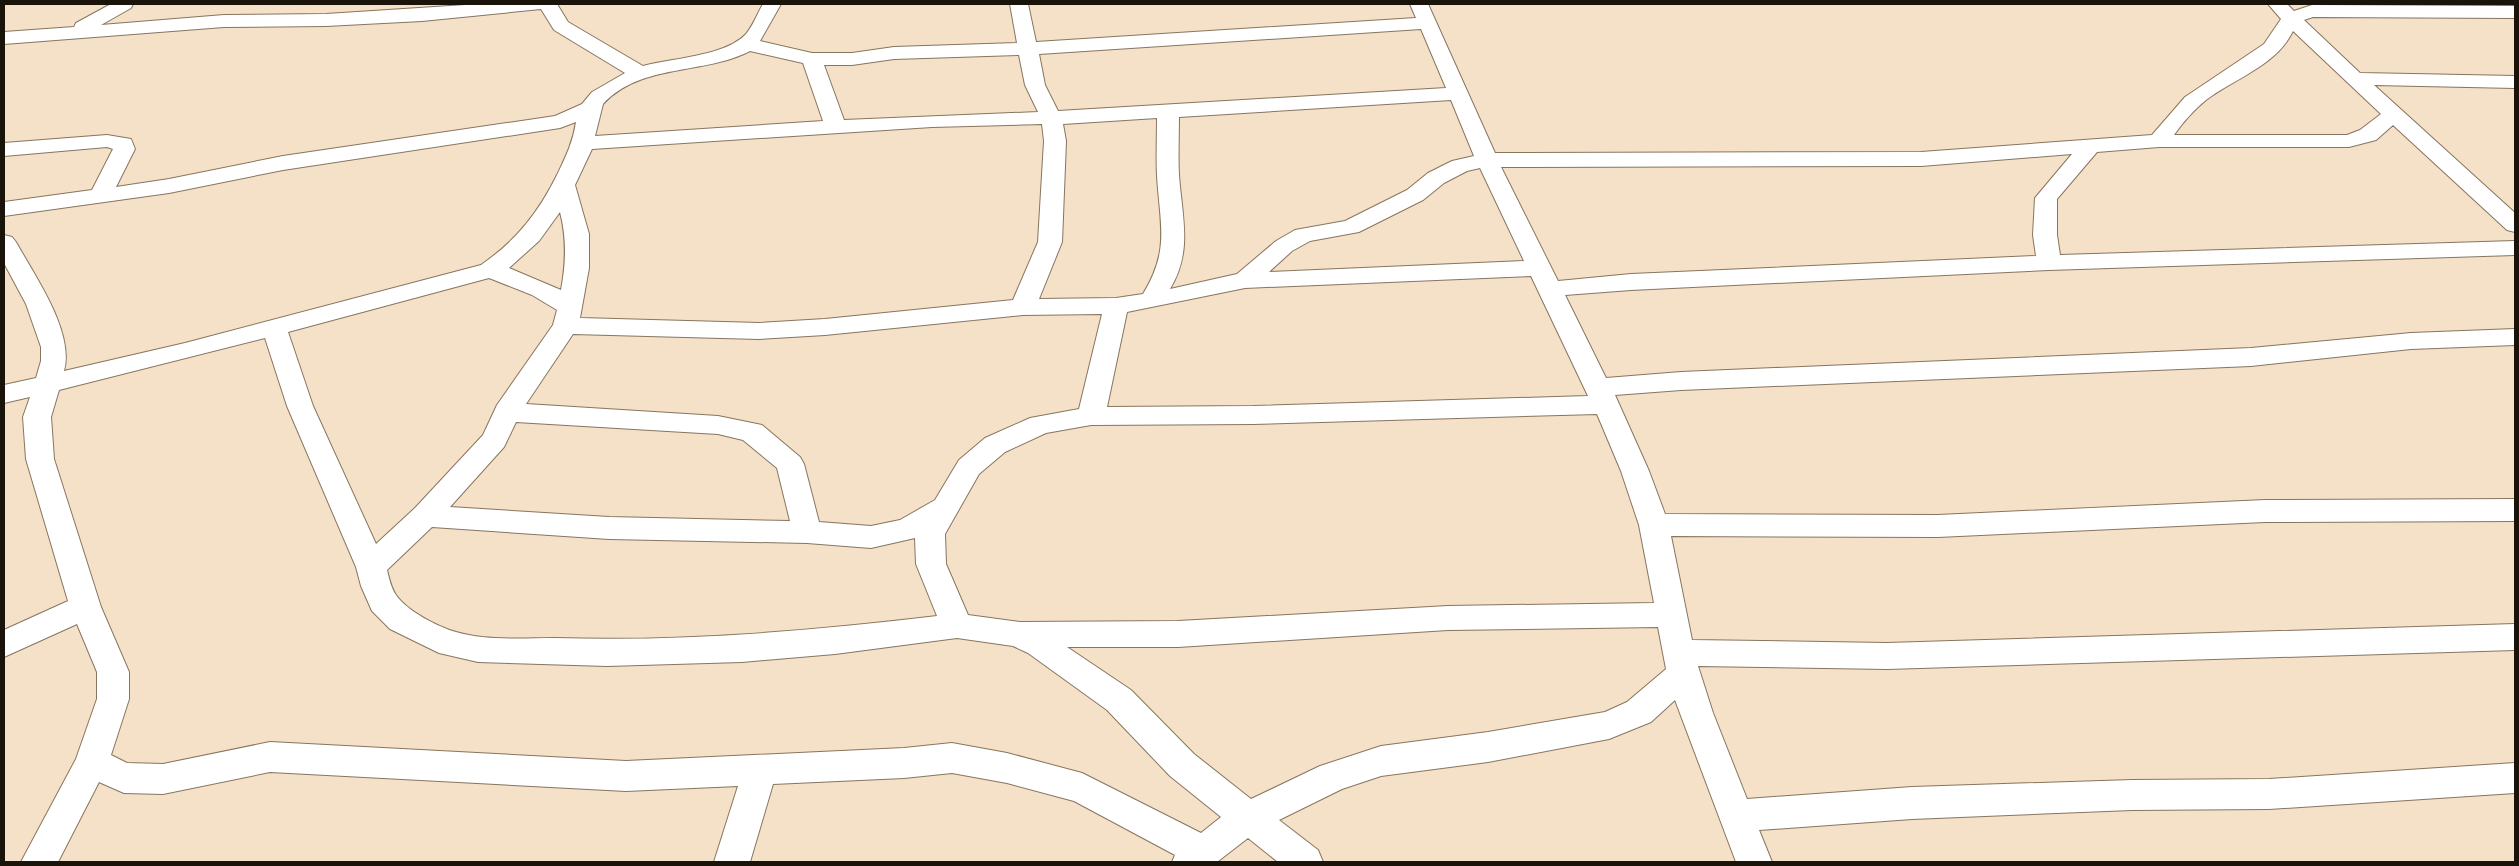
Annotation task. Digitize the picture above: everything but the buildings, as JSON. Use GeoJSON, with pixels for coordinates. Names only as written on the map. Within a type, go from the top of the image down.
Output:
{"type":"FeatureCollection","features":[{"type":"Feature","properties":{"kind":"street"},"geometry":{"type":"LineString","coordinates":[[75,32],[124,4]]}},
{"type":"Feature","properties":{"kind":"street"},"geometry":{"type":"LineString","coordinates":[[4,59],[12,38],[224,21],[326,20],[422,15],[538,4]]}},
{"type":"Feature","properties":{"kind":"street"},"geometry":{"type":"LineString","coordinates":[[548,4],[562,26],[642,74]]}},
{"type":"Feature","properties":{"kind":"street"},"geometry":{"type":"LineString","coordinates":[[4,394],[274,327],[490,270],[514,254],[537,231],[565,187],[586,127],[600,95],[642,74],[661,67],[723,54],[747,44],[758,32],[772,4]]}},
{"type":"Feature","properties":{"kind":"street"},"geometry":{"type":"LineString","coordinates":[[1019,4],[1035,85],[1051,118],[1055,141],[1050,242],[1023,308]]}},
{"type":"Feature","properties":{"kind":"street"},"geometry":{"type":"LineString","coordinates":[[1419,4],[1429,22],[1487,160],[1602,396],[1635,471],[1654,525],[1681,663],[1696,713],[1754,862]]}},
{"type":"Feature","properties":{"kind":"street"},"geometry":{"type":"LineString","coordinates":[[2510,4],[2515,6]]}},
{"type":"Feature","properties":{"kind":"street"},"geometry":{"type":"LineString","coordinates":[[2284,11],[2366,7],[2515,12]]}},
{"type":"Feature","properties":{"kind":"street"},"geometry":{"type":"LineString","coordinates":[[2284,11],[2320,47],[2358,79],[2393,114],[2515,225]]}},
{"type":"Feature","properties":{"kind":"street"},"geometry":{"type":"LineString","coordinates":[[2159,141],[2175,117],[2205,92],[2232,76],[2273,47],[2284,11]]}},
{"type":"Feature","properties":{"kind":"street"},"geometry":{"type":"LineString","coordinates":[[747,44],[812,59],[852,59],[894,53],[1029,48],[1429,22]]}},
{"type":"Feature","properties":{"kind":"street"},"geometry":{"type":"LineString","coordinates":[[812,59],[836,127]]}},
{"type":"Feature","properties":{"kind":"street"},"geometry":{"type":"LineString","coordinates":[[2358,79],[2515,82]]}},
{"type":"Feature","properties":{"kind":"street"},"geometry":{"type":"LineString","coordinates":[[4,209],[169,186],[283,163],[560,122],[586,127],[836,127],[1168,112],[1458,93]]}},
{"type":"Feature","properties":{"kind":"street"},"geometry":{"type":"LineString","coordinates":[[1151,301],[1167,274],[1174,241],[1168,174],[1168,112]]}},
{"type":"Feature","properties":{"kind":"street"},"geometry":{"type":"LineString","coordinates":[[1245,280],[1284,246],[1303,235],[1351,227],[1415,195],[1436,178],[1460,166],[1487,160],[1921,158],[2089,148],[2159,141],[2349,141],[2368,135],[2393,114]]}},
{"type":"Feature","properties":{"kind":"street"},"geometry":{"type":"LineString","coordinates":[[4,150],[107,141],[123,144],[124,148],[100,196]]}},
{"type":"Feature","properties":{"kind":"street"},"geometry":{"type":"LineString","coordinates":[[2049,263],[2045,235],[2046,198],[2089,148]]}},
{"type":"Feature","properties":{"kind":"street"},"geometry":{"type":"LineString","coordinates":[[371,567],[425,516],[494,440],[507,412],[567,317],[576,268],[577,234],[565,187]]}},
{"type":"Feature","properties":{"kind":"street"},"geometry":{"type":"LineString","coordinates":[[4,242],[38,304],[54,347],[54,361],[37,417],[40,459],[85,607],[112,672],[113,699],[92,762],[39,862]]}},
{"type":"Feature","properties":{"kind":"street"},"geometry":{"type":"LineString","coordinates":[[490,270],[531,283],[548,291],[567,317],[759,331],[825,327],[1023,308],[1116,306],[1151,301],[1245,280],[1545,278],[1631,282],[2049,263],[2515,248]]}},
{"type":"Feature","properties":{"kind":"street"},"geometry":{"type":"LineString","coordinates":[[1092,416],[1116,306]]}},
{"type":"Feature","properties":{"kind":"street"},"geometry":{"type":"LineString","coordinates":[[274,327],[300,406],[371,567],[383,602],[401,620],[450,644],[478,649],[607,653],[742,649],[905,634],[957,626],[1018,634],[1178,634],[1448,618],[1671,615]]}},
{"type":"Feature","properties":{"kind":"street"},"geometry":{"type":"LineString","coordinates":[[957,626],[932,564],[930,534],[969,467],[995,445],[1040,424],[1092,416],[1253,415],[1602,396],[1681,381],[2251,357],[2411,341],[2515,337]]}},
{"type":"Feature","properties":{"kind":"street"},"geometry":{"type":"LineString","coordinates":[[507,412],[718,424],[752,432],[790,464],[808,532]]}},
{"type":"Feature","properties":{"kind":"street"},"geometry":{"type":"LineString","coordinates":[[425,516],[609,528],[808,532],[871,537],[907,530],[944,507]]}},
{"type":"Feature","properties":{"kind":"street"},"geometry":{"type":"LineString","coordinates":[[1654,525],[1938,526],[2265,511],[2515,510]]}},
{"type":"Feature","properties":{"kind":"street"},"geometry":{"type":"LineString","coordinates":[[4,644],[85,607]]}},
{"type":"Feature","properties":{"kind":"street"},"geometry":{"type":"LineString","coordinates":[[1018,634],[1039,644],[1118,700],[1182,765],[1305,862]]}},
{"type":"Feature","properties":{"kind":"street"},"geometry":{"type":"LineString","coordinates":[[92,762],[124,778],[163,779],[213,767],[270,758],[626,776],[760,771],[904,763],[952,758],[1008,768],[1082,788],[1197,857],[1247,818],[1332,777],[1381,761],[1488,747],[1609,725],[1639,712],[1681,663],[2515,637]]}},
{"type":"Feature","properties":{"kind":"street"},"geometry":{"type":"LineString","coordinates":[[732,862],[760,771]]}},
{"type":"Feature","properties":{"kind":"street"},"geometry":{"type":"LineString","coordinates":[[1737,816],[1912,803],[2132,795],[2269,794],[2515,778]]}}]}
